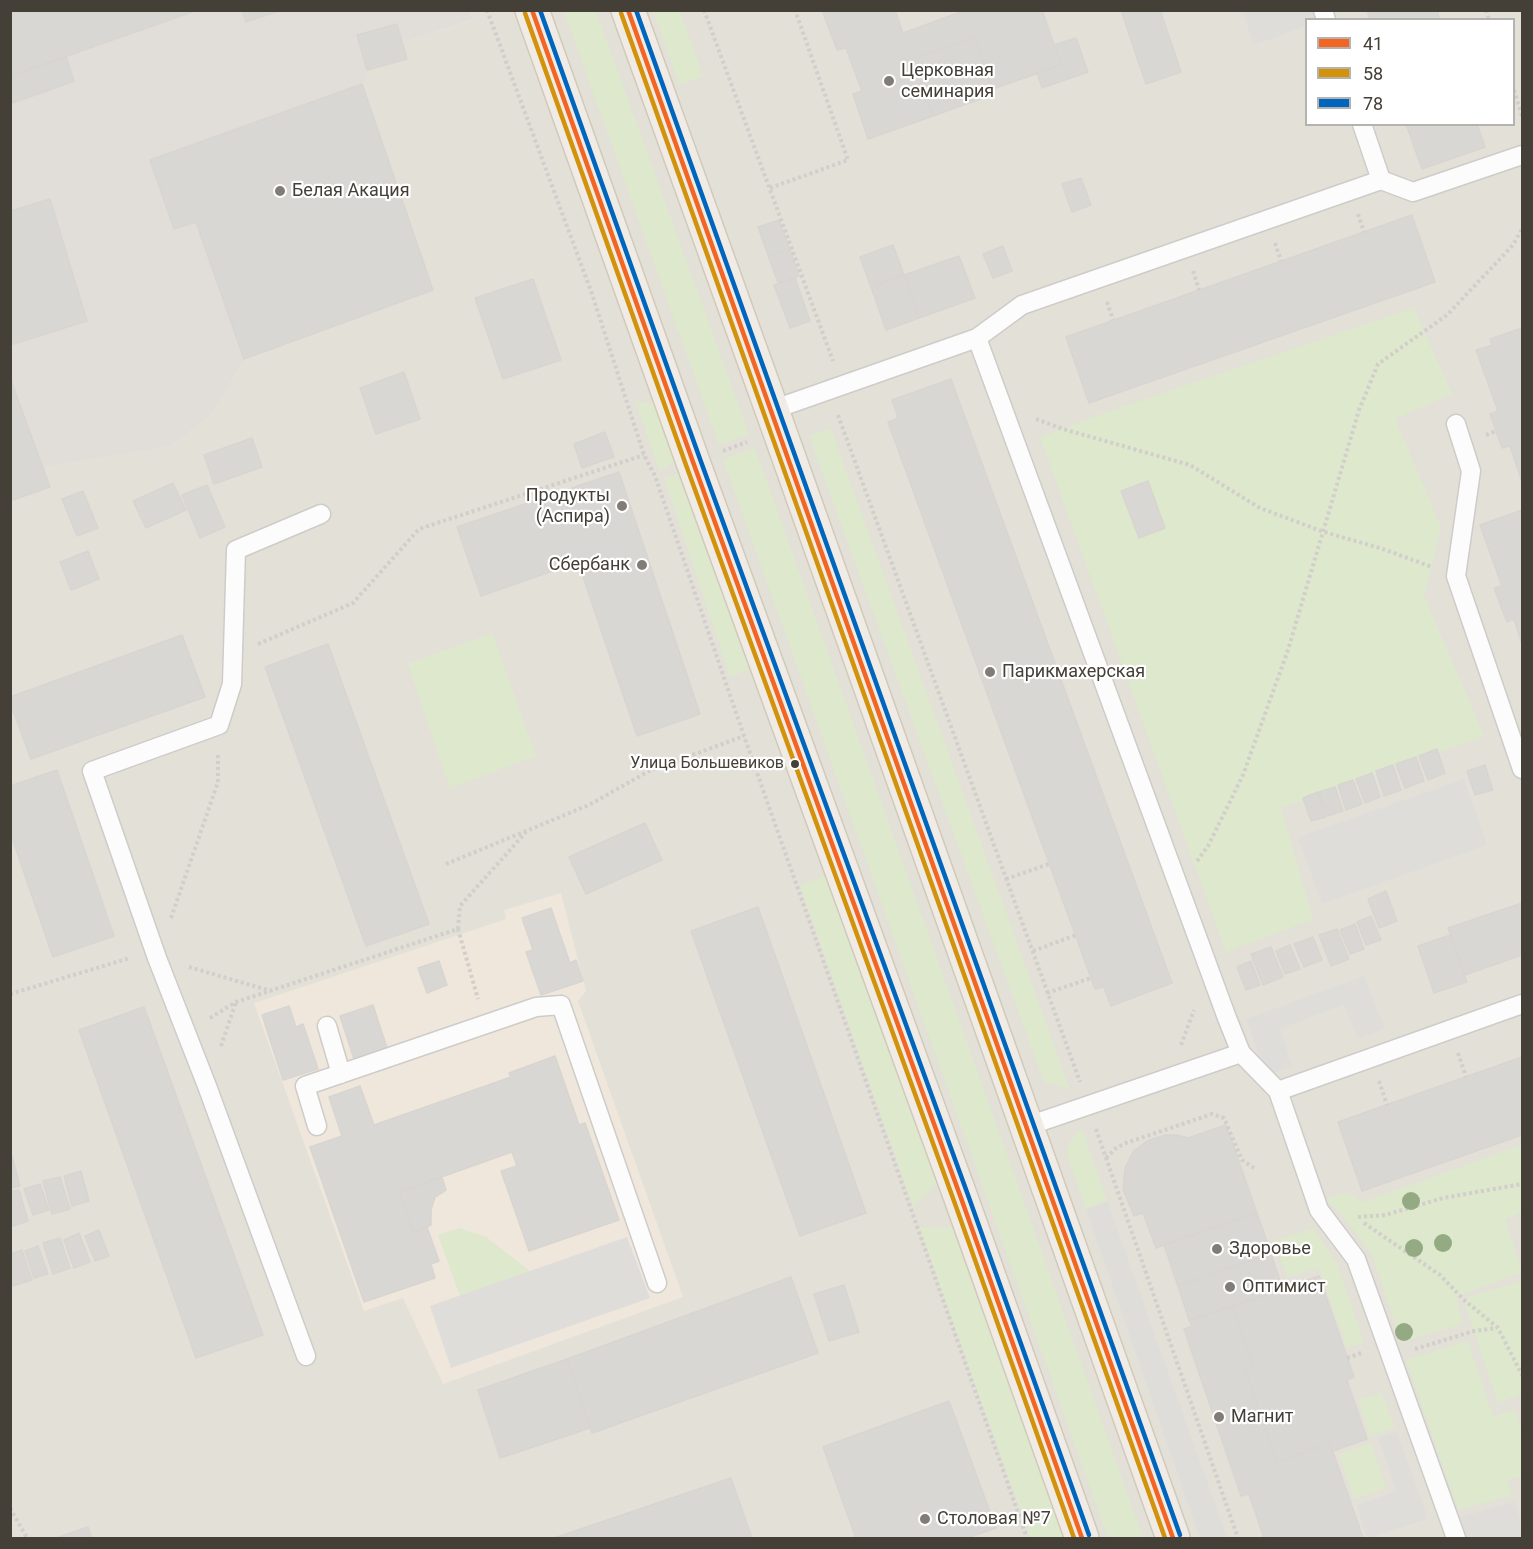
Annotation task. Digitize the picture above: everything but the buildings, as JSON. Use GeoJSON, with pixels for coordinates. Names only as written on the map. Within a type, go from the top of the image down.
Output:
{"type":"FeatureCollection","features":[{"type":"Feature","properties":{"kind":"main road"},"geometry":{"type":"LineString","coordinates":[[532,10],[1082,1539]]}},
{"type":"Feature","properties":{"kind":"main road"},"geometry":{"type":"LineString","coordinates":[[628,10],[1173,1539]]}},
{"type":"Feature","properties":{"kind":"lane"},"geometry":{"type":"LineString","coordinates":[[1363,126],[1381,180]]}},
{"type":"Feature","properties":{"kind":"lane"},"geometry":{"type":"LineString","coordinates":[[772,410],[977,338],[1022,305],[1381,180],[1413,192],[1522,155]]}},
{"type":"Feature","properties":{"kind":"lane"},"geometry":{"type":"LineString","coordinates":[[977,338],[1241,1053],[1278,1091],[1318,1210],[1356,1259],[1456,1539]]}},
{"type":"Feature","properties":{"kind":"lane"},"geometry":{"type":"LineString","coordinates":[[1456,424],[1471,471],[1455,576],[1522,769]]}},
{"type":"Feature","properties":{"kind":"lane"},"geometry":{"type":"LineString","coordinates":[[306,1356],[157,958],[92,771],[219,725],[232,684],[236,550],[321,514]]}},
{"type":"Feature","properties":{"kind":"lane"},"geometry":{"type":"LineString","coordinates":[[1278,1091],[1522,1004]]}},
{"type":"Feature","properties":{"kind":"lane"},"geometry":{"type":"LineString","coordinates":[[318,1126],[306,1086],[536,1008],[561,1005],[657,1283]]}},
{"type":"Feature","properties":{"kind":"lane"},"geometry":{"type":"LineString","coordinates":[[327,1026],[341,1074]]}},
{"type":"Feature","properties":{"kind":"lane"},"geometry":{"type":"LineString","coordinates":[[1025,1127],[1241,1053]]}},
{"type":"Feature","properties":{"kind":"path"},"geometry":{"type":"LineString","coordinates":[[487,10],[592,294],[644,455],[655,476],[744,736],[1027,1539]]}},
{"type":"Feature","properties":{"kind":"path"},"geometry":{"type":"LineString","coordinates":[[704,10],[842,385]]}},
{"type":"Feature","properties":{"kind":"path"},"geometry":{"type":"LineString","coordinates":[[770,188],[848,160],[795,10]]}},
{"type":"Feature","properties":{"kind":"path"},"geometry":{"type":"LineString","coordinates":[[1515,93],[1522,116]]}},
{"type":"Feature","properties":{"kind":"path"},"geometry":{"type":"LineString","coordinates":[[1179,886],[1208,846],[1243,775],[1288,650],[1359,410],[1378,364],[1447,315],[1513,245],[1522,229]]}},
{"type":"Feature","properties":{"kind":"path"},"geometry":{"type":"LineString","coordinates":[[1002,406],[1063,429],[1190,465],[1260,508],[1455,576]]}},
{"type":"Feature","properties":{"kind":"path"},"geometry":{"type":"LineString","coordinates":[[836,409],[1088,1105],[1238,1539]]}},
{"type":"Feature","properties":{"kind":"path"},"geometry":{"type":"LineString","coordinates":[[233,655],[353,603],[419,529],[644,455]]}},
{"type":"Feature","properties":{"kind":"path"},"geometry":{"type":"LineString","coordinates":[[157,958],[218,782],[219,725]]}},
{"type":"Feature","properties":{"kind":"path"},"geometry":{"type":"LineString","coordinates":[[446,864],[589,805],[649,771],[744,736]]}},
{"type":"Feature","properties":{"kind":"path"},"geometry":{"type":"LineString","coordinates":[[479,1005],[458,928],[460,906],[526,831]]}},
{"type":"Feature","properties":{"kind":"path"},"geometry":{"type":"LineString","coordinates":[[1006,879],[1050,864]]}},
{"type":"Feature","properties":{"kind":"path"},"geometry":{"type":"LineString","coordinates":[[186,1032],[236,1002],[458,928]]}},
{"type":"Feature","properties":{"kind":"path"},"geometry":{"type":"LineString","coordinates":[[1033,951],[1076,935]]}},
{"type":"Feature","properties":{"kind":"path"},"geometry":{"type":"LineString","coordinates":[[10,994],[142,954],[272,991]]}},
{"type":"Feature","properties":{"kind":"path"},"geometry":{"type":"LineString","coordinates":[[1177,1054],[1209,969]]}},
{"type":"Feature","properties":{"kind":"path"},"geometry":{"type":"LineString","coordinates":[[1047,993],[1091,978]]}},
{"type":"Feature","properties":{"kind":"path"},"geometry":{"type":"LineString","coordinates":[[1106,1158],[1116,1148],[1126,1143],[1212,1114],[1224,1118],[1242,1160],[1254,1168]]}},
{"type":"Feature","properties":{"kind":"path"},"geometry":{"type":"LineString","coordinates":[[1522,1184],[1443,1198],[1385,1215],[1355,1217],[1440,1275],[1463,1299],[1498,1328],[1522,1375]]}},
{"type":"Feature","properties":{"kind":"path"},"geometry":{"type":"LineString","coordinates":[[1391,1356],[1474,1332],[1498,1328]]}},
{"type":"Feature","properties":{"kind":"path"},"geometry":{"type":"LineString","coordinates":[[10,1508],[27,1539]]}},
{"type":"Feature","properties":{"kind":"shaded area"},"geometry":{"type":"Polygon","coordinates":[[[11,11],[470,11],[473,19],[403,42],[407,59],[368,70],[362,84],[150,160],[174,229],[196,222],[244,359],[211,414],[170,446],[11,472],[11,11]]]}},
{"type":"Feature","properties":{"kind":"shaded area"},"geometry":{"type":"Polygon","coordinates":[[[470,11],[1522,11],[1522,1538],[11,1538],[11,472],[196,222],[174,229],[150,160],[367,70],[407,59],[402,42],[473,19],[470,11]]]}},
{"type":"Feature","properties":{"kind":"shaded area"},"geometry":{"type":"Polygon","coordinates":[[[1242,11],[1313,11],[1316,18],[1305,18],[1305,26],[1254,45],[1242,11]]]}},
{"type":"Feature","properties":{"kind":"shaded area"},"geometry":{"type":"Polygon","coordinates":[[[1464,779],[1487,845],[1322,904],[1298,837],[1464,779]]]}},
{"type":"Feature","properties":{"kind":"shaded area"},"geometry":{"type":"Polygon","coordinates":[[[561,893],[586,991],[578,1001],[683,1297],[443,1384],[403,1298],[364,1311],[254,1003],[506,919],[504,910],[561,893]]]}},
{"type":"Feature","properties":{"kind":"shaded area"},"geometry":{"type":"Polygon","coordinates":[[[1364,976],[1385,1029],[1358,1039],[1344,1004],[1280,1029],[1292,1066],[1266,1076],[1246,1019],[1364,976]]]}},
{"type":"Feature","properties":{"kind":"shaded area"},"geometry":{"type":"Polygon","coordinates":[[[1107,1201],[1227,1538],[1200,1538],[1086,1209],[1107,1201]]]}},
{"type":"Feature","properties":{"kind":"shaded area"},"geometry":{"type":"Polygon","coordinates":[[[627,1237],[650,1298],[451,1368],[430,1306],[627,1237]]]}},
{"type":"Feature","properties":{"kind":"shaded area"},"geometry":{"type":"Polygon","coordinates":[[[1397,1432],[1428,1519],[1367,1538],[1357,1505],[1397,1491],[1378,1438],[1397,1432]]]}},
{"type":"Feature","properties":{"kind":"shaded area"},"geometry":{"type":"Polygon","coordinates":[[[1515,1502],[1522,1526],[1522,1538],[1464,1538],[1456,1518],[1515,1502]]]}},
{"type":"Feature","properties":{"kind":"green space"},"geometry":{"type":"Polygon","coordinates":[[[564,11],[596,11],[749,434],[719,445],[564,11]]]}},
{"type":"Feature","properties":{"kind":"green space"},"geometry":{"type":"Polygon","coordinates":[[[653,11],[680,11],[703,76],[679,85],[653,11]]]}},
{"type":"Feature","properties":{"kind":"green space"},"geometry":{"type":"Polygon","coordinates":[[[1414,308],[1452,394],[1395,419],[1441,527],[1424,596],[1484,736],[1281,808],[1313,919],[1226,952],[1040,437],[1414,308]]]}},
{"type":"Feature","properties":{"kind":"green space"},"geometry":{"type":"Polygon","coordinates":[[[636,402],[666,405],[683,458],[659,470],[636,402]]]}},
{"type":"Feature","properties":{"kind":"green space"},"geometry":{"type":"Polygon","coordinates":[[[831,429],[1070,1089],[1044,1082],[809,436],[831,429]]]}},
{"type":"Feature","properties":{"kind":"green space"},"geometry":{"type":"Polygon","coordinates":[[[755,448],[1143,1538],[1108,1538],[723,459],[755,448]]]}},
{"type":"Feature","properties":{"kind":"green space"},"geometry":{"type":"Polygon","coordinates":[[[687,471],[755,667],[730,677],[664,478],[687,471]]]}},
{"type":"Feature","properties":{"kind":"green space"},"geometry":{"type":"Polygon","coordinates":[[[492,633],[536,756],[450,788],[408,664],[492,633]]]}},
{"type":"Feature","properties":{"kind":"green space"},"geometry":{"type":"Polygon","coordinates":[[[830,874],[939,1181],[913,1207],[800,885],[830,874]]]}},
{"type":"Feature","properties":{"kind":"green space"},"geometry":{"type":"Polygon","coordinates":[[[1082,1128],[1107,1201],[1086,1209],[1068,1158],[1068,1146],[1082,1128]]]}},
{"type":"Feature","properties":{"kind":"green space"},"geometry":{"type":"Polygon","coordinates":[[[1522,1145],[1522,1212],[1505,1219],[1522,1272],[1456,1297],[1463,1324],[1401,1342],[1372,1255],[1342,1215],[1324,1199],[1348,1192],[1363,1202],[1522,1145]]]}},
{"type":"Feature","properties":{"kind":"green space"},"geometry":{"type":"Polygon","coordinates":[[[919,1227],[956,1228],[1064,1538],[1030,1538],[919,1227]]]}},
{"type":"Feature","properties":{"kind":"green space"},"geometry":{"type":"Polygon","coordinates":[[[460,1228],[486,1237],[530,1271],[460,1296],[438,1235],[460,1228]]]}},
{"type":"Feature","properties":{"kind":"green space"},"geometry":{"type":"Polygon","coordinates":[[[1314,1228],[1337,1264],[1364,1342],[1347,1348],[1319,1268],[1287,1277],[1274,1241],[1314,1228]]]}},
{"type":"Feature","properties":{"kind":"green space"},"geometry":{"type":"Polygon","coordinates":[[[1522,1281],[1522,1394],[1498,1403],[1463,1299],[1522,1281]]]}},
{"type":"Feature","properties":{"kind":"green space"},"geometry":{"type":"Polygon","coordinates":[[[1468,1341],[1493,1417],[1515,1409],[1522,1433],[1522,1476],[1507,1480],[1512,1495],[1458,1510],[1406,1360],[1468,1341]]]}},
{"type":"Feature","properties":{"kind":"green space"},"geometry":{"type":"Polygon","coordinates":[[[1382,1393],[1395,1428],[1370,1436],[1358,1400],[1382,1393]]]}},
{"type":"Feature","properties":{"kind":"green space"},"geometry":{"type":"Polygon","coordinates":[[[1371,1443],[1386,1488],[1354,1499],[1339,1454],[1371,1443]]]}},
{"type":"Feature","properties":{"kind":"transit line","name":"41"},"geometry":{"type":"LineString","coordinates":[[532,10],[1082,1538]]}},
{"type":"Feature","properties":{"kind":"transit line","name":"78"},"geometry":{"type":"LineString","coordinates":[[540,10],[1089,1535]]}},
{"type":"Feature","properties":{"kind":"transit line","name":"41"},"geometry":{"type":"LineString","coordinates":[[628,10],[1173,1538]]}},
{"type":"Feature","properties":{"kind":"transit line","name":"78"},"geometry":{"type":"LineString","coordinates":[[636,10],[1180,1535]]}},
{"type":"Feature","properties":{"kind":"transit line","name":"58"},"geometry":{"type":"LineString","coordinates":[[525,13],[1074,1538]]}},
{"type":"Feature","properties":{"kind":"transit line","name":"58"},"geometry":{"type":"LineString","coordinates":[[621,13],[1165,1538]]}},
{"type":"Feature","properties":{"kind":"place","name":"Церковная семинария"},"geometry":{"type":"Point","coordinates":[889,81]}},
{"type":"Feature","properties":{"kind":"place","name":"Белая Акация"},"geometry":{"type":"Point","coordinates":[280,191]}},
{"type":"Feature","properties":{"kind":"place","name":"Продукты (Аспира)"},"geometry":{"type":"Point","coordinates":[622,506]}},
{"type":"Feature","properties":{"kind":"place","name":"Сбербанк"},"geometry":{"type":"Point","coordinates":[642,565]}},
{"type":"Feature","properties":{"kind":"place","name":"Парикмахерская"},"geometry":{"type":"Point","coordinates":[990,672]}},
{"type":"Feature","properties":{"kind":"place","name":"Улица Большевиков"},"geometry":{"type":"Point","coordinates":[795,764]}},
{"type":"Feature","properties":{"kind":"place","name":"Здоровье"},"geometry":{"type":"Point","coordinates":[1217,1249]}},
{"type":"Feature","properties":{"kind":"place","name":"Оптимист"},"geometry":{"type":"Point","coordinates":[1230,1287]}},
{"type":"Feature","properties":{"kind":"place","name":"Магнит"},"geometry":{"type":"Point","coordinates":[1219,1417]}},
{"type":"Feature","properties":{"kind":"place","name":"Столовая №7"},"geometry":{"type":"Point","coordinates":[925,1519]}}]}
